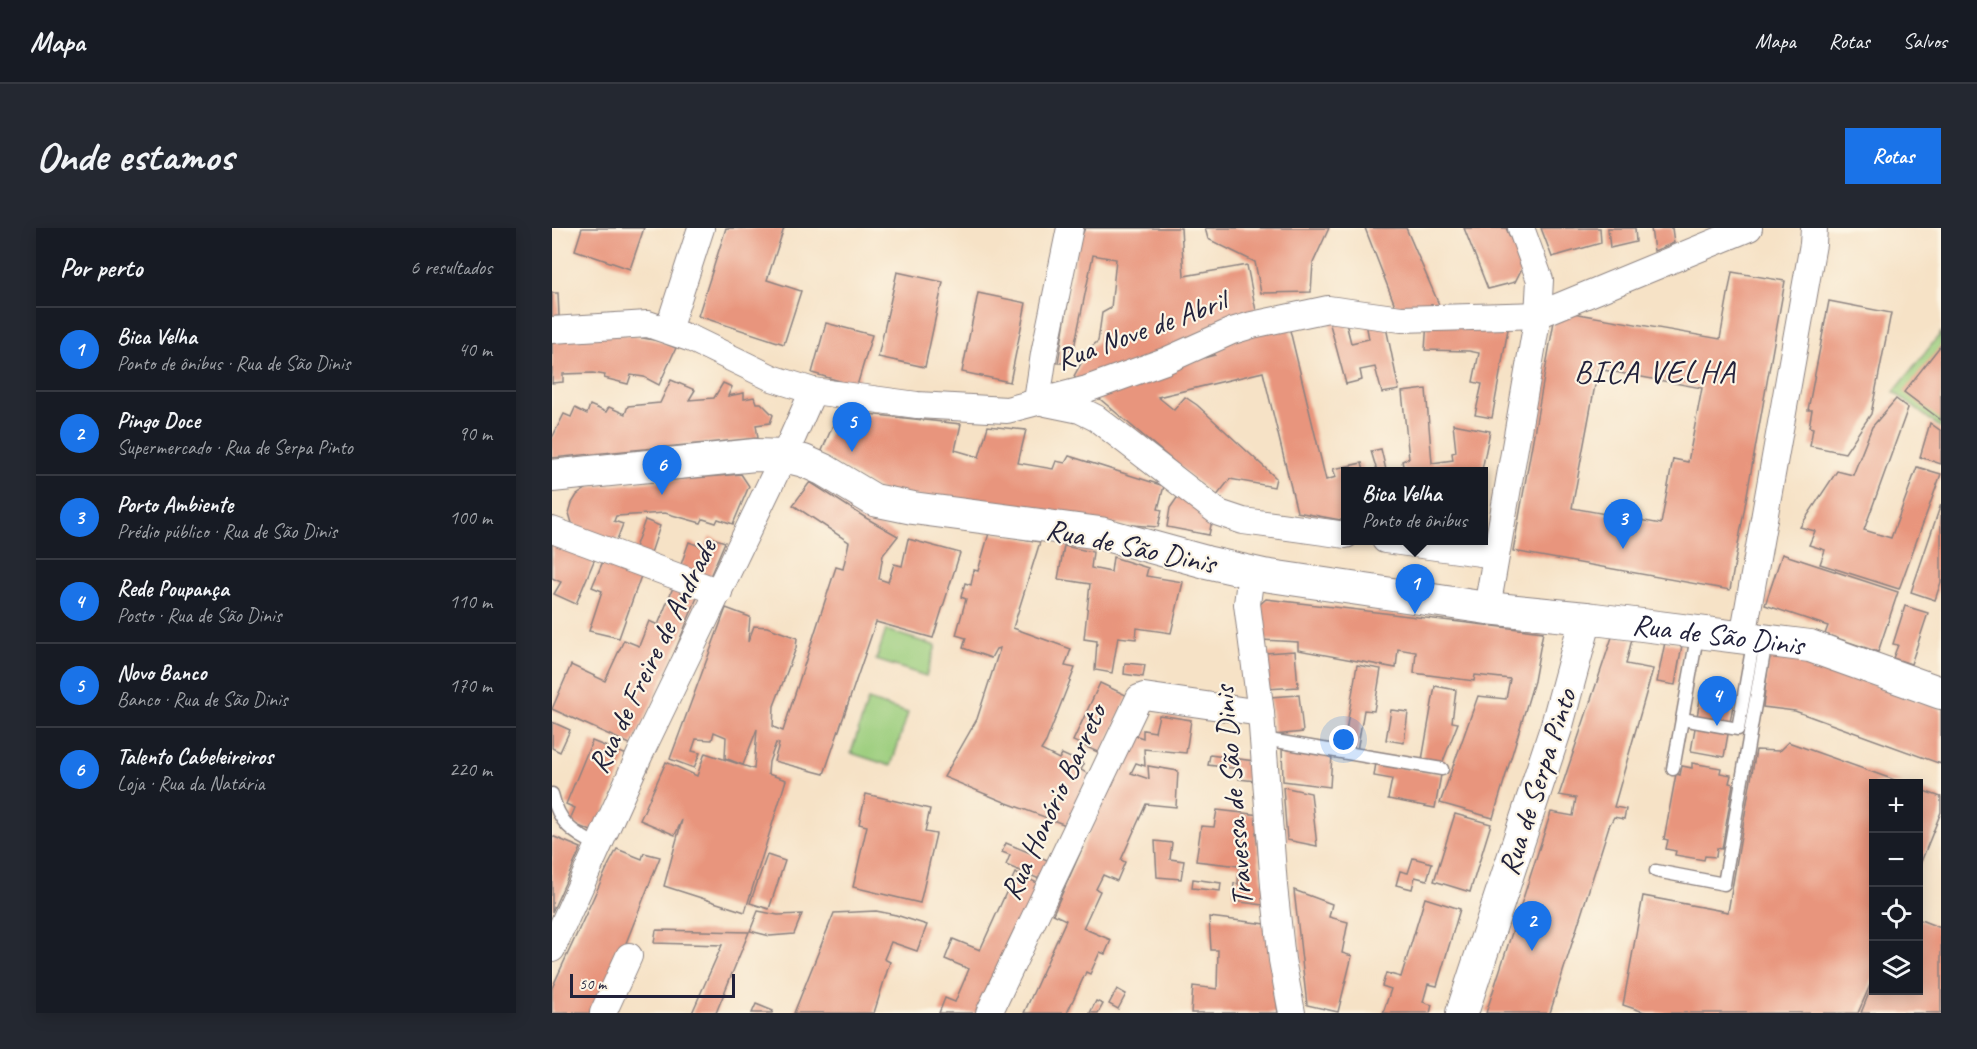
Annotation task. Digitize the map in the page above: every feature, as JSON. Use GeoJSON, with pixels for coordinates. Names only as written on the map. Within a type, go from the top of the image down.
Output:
{"type":"FeatureCollection","features":[{"type":"Feature","properties":{"kind":"street"},"geometry":{"type":"LineString","coordinates":[[668,330],[701,228]]}},
{"type":"Feature","properties":{"kind":"street"},"geometry":{"type":"LineString","coordinates":[[1037,401],[1044,354],[1070,228]]}},
{"type":"Feature","properties":{"kind":"street"},"geometry":{"type":"LineString","coordinates":[[1487,608],[1538,315],[1540,280],[1521,228]]}},
{"type":"Feature","properties":{"kind":"street","name":"Rua Nove de Abril"},"geometry":{"type":"LineString","coordinates":[[552,330],[648,324],[692,339],[772,378],[813,391],[917,405],[1007,410],[1098,386],[1165,361],[1232,331],[1328,309],[1401,319],[1538,315],[1749,228]]}},
{"type":"Feature","properties":{"kind":"street"},"geometry":{"type":"LineString","coordinates":[[1754,639],[1814,244],[1814,228]]}},
{"type":"Feature","properties":{"kind":"street","name":"Rua de Freire de Andrade"},"geometry":{"type":"LineString","coordinates":[[552,949],[645,744],[813,391]]}},
{"type":"Feature","properties":{"kind":"street","name":"Rua de São Dinis"},"geometry":{"type":"LineString","coordinates":[[1037,401],[1080,410],[1096,418],[1219,513],[1243,521],[1341,534]]}},
{"type":"Feature","properties":{"kind":"street","name":"Rua de São Dinis"},"geometry":{"type":"LineString","coordinates":[[552,476],[755,456],[784,456],[804,461],[824,470],[874,500],[912,508],[1100,533],[1251,573],[1487,608],[1810,646],[1941,693]]}},
{"type":"Feature","properties":{"kind":"street"},"geometry":{"type":"LineString","coordinates":[[552,530],[719,592]]}},
{"type":"Feature","properties":{"kind":"street"},"geometry":{"type":"LineString","coordinates":[[1422,545],[1495,555]]}},
{"type":"Feature","properties":{"kind":"street","name":"Travessa de São Dinis"},"geometry":{"type":"LineString","coordinates":[[1251,573],[1247,604],[1261,713],[1282,960],[1292,1013]]}},
{"type":"Feature","properties":{"kind":"street","name":"Rua de Serpa Pinto"},"geometry":{"type":"LineString","coordinates":[[1462,1013],[1557,725],[1586,618]]}},
{"type":"Feature","properties":{"kind":"street","name":"Rua Honório Barreto"},"geometry":{"type":"LineString","coordinates":[[989,1013],[1139,698],[1144,696],[1261,713]]}},
{"type":"Feature","properties":{"kind":"street"},"geometry":{"type":"LineString","coordinates":[[603,1013],[629,956]]}},
{"type":"Feature","properties":{"kind":"lane"},"geometry":{"type":"LineString","coordinates":[[1673,769],[1698,632]]}},
{"type":"Feature","properties":{"kind":"lane"},"geometry":{"type":"LineString","coordinates":[[1682,719],[1738,729],[1754,639]]}},
{"type":"Feature","properties":{"kind":"lane"},"geometry":{"type":"LineString","coordinates":[[1656,871],[1724,884],[1754,639]]}},
{"type":"Feature","properties":{"kind":"lane"},"geometry":{"type":"LineString","coordinates":[[1263,739],[1442,769]]}},
{"type":"Feature","properties":{"kind":"lane"},"geometry":{"type":"LineString","coordinates":[[552,794],[555,807],[567,828],[599,846]]}},
{"type":"Feature","properties":{"kind":"green space"},"geometry":{"type":"Polygon","coordinates":[[[1941,333],[1941,428],[1894,392],[1941,333]]]}},
{"type":"Feature","properties":{"kind":"green space"},"geometry":{"type":"Polygon","coordinates":[[[886,630],[936,646],[926,676],[876,660],[886,630]]]}},
{"type":"Feature","properties":{"kind":"green space"},"geometry":{"type":"Polygon","coordinates":[[[868,700],[908,713],[891,766],[851,753],[868,700]]]}},
{"type":"Feature","properties":{"kind":"building"},"geometry":{"type":"Polygon","coordinates":[[[582,228],[644,228],[630,269],[575,250],[582,228]]]}},
{"type":"Feature","properties":{"kind":"building"},"geometry":{"type":"Polygon","coordinates":[[[726,228],[784,228],[767,280],[801,291],[784,344],[698,316],[726,228]]]}},
{"type":"Feature","properties":{"kind":"building"},"geometry":{"type":"Polygon","coordinates":[[[1085,228],[1181,228],[1184,276],[1247,265],[1257,316],[1079,384],[1074,376],[1089,349],[1098,341],[1102,313],[1111,308],[1116,259],[1093,255],[1074,348],[1067,363],[1058,363],[1077,247],[1085,228]]]}},
{"type":"Feature","properties":{"kind":"building"},"geometry":{"type":"Polygon","coordinates":[[[1205,228],[1329,228],[1313,263],[1311,292],[1261,293],[1255,262],[1208,239],[1205,228]]]}},
{"type":"Feature","properties":{"kind":"building"},"geometry":{"type":"Polygon","coordinates":[[[1365,228],[1406,228],[1440,307],[1396,308],[1365,228]]]}},
{"type":"Feature","properties":{"kind":"building"},"geometry":{"type":"Polygon","coordinates":[[[1464,228],[1506,228],[1523,266],[1515,282],[1488,289],[1464,228]]]}},
{"type":"Feature","properties":{"kind":"building"},"geometry":{"type":"Polygon","coordinates":[[[1541,228],[1600,228],[1601,243],[1552,257],[1541,228]]]}},
{"type":"Feature","properties":{"kind":"building"},"geometry":{"type":"Polygon","coordinates":[[[1608,228],[1635,228],[1636,242],[1610,248],[1608,228]]]}},
{"type":"Feature","properties":{"kind":"building"},"geometry":{"type":"Polygon","coordinates":[[[1651,228],[1672,228],[1674,243],[1654,251],[1651,228]]]}},
{"type":"Feature","properties":{"kind":"building"},"geometry":{"type":"Polygon","coordinates":[[[897,272],[943,282],[925,367],[878,357],[897,272]]]}},
{"type":"Feature","properties":{"kind":"building"},"geometry":{"type":"Polygon","coordinates":[[[1732,272],[1785,281],[1730,590],[1513,551],[1556,310],[1720,339],[1732,272]],[[1598,369],[1572,508],[1661,524],[1673,459],[1688,462],[1702,388],[1598,369]]]}},
{"type":"Feature","properties":{"kind":"building"},"geometry":{"type":"Polygon","coordinates":[[[552,293],[558,293],[559,316],[552,317],[552,293]]]}},
{"type":"Feature","properties":{"kind":"building"},"geometry":{"type":"Polygon","coordinates":[[[978,293],[1026,303],[1010,382],[962,372],[978,293]]]}},
{"type":"Feature","properties":{"kind":"building"},"geometry":{"type":"Polygon","coordinates":[[[1829,301],[1891,313],[1871,414],[1845,453],[1810,446],[1813,428],[1809,427],[1812,410],[1808,410],[1829,301]]]}},
{"type":"Feature","properties":{"kind":"building"},"geometry":{"type":"Polygon","coordinates":[[[1328,317],[1345,319],[1351,343],[1369,339],[1366,323],[1385,322],[1399,390],[1382,393],[1375,367],[1360,370],[1362,380],[1346,384],[1328,317]]]}},
{"type":"Feature","properties":{"kind":"building"},"geometry":{"type":"Polygon","coordinates":[[[1427,321],[1463,321],[1508,329],[1492,418],[1475,415],[1482,384],[1473,382],[1479,353],[1425,350],[1427,321]]]}},
{"type":"Feature","properties":{"kind":"building"},"geometry":{"type":"Polygon","coordinates":[[[1288,322],[1326,480],[1336,477],[1333,469],[1341,467],[1341,520],[1297,512],[1263,372],[1158,397],[1174,410],[1185,397],[1197,405],[1276,478],[1274,487],[1230,479],[1216,497],[1094,394],[1144,374],[1215,355],[1211,344],[1288,322]]]}},
{"type":"Feature","properties":{"kind":"building"},"geometry":{"type":"Polygon","coordinates":[[[826,323],[872,335],[857,386],[812,373],[826,323]]]}},
{"type":"Feature","properties":{"kind":"building"},"geometry":{"type":"Polygon","coordinates":[[[616,333],[659,341],[676,348],[659,385],[644,377],[631,375],[628,384],[593,373],[563,374],[563,382],[552,383],[552,338],[616,333]]]}},
{"type":"Feature","properties":{"kind":"building"},"geometry":{"type":"Polygon","coordinates":[[[1941,345],[1941,420],[1904,392],[1941,345]]]}},
{"type":"Feature","properties":{"kind":"building"},"geometry":{"type":"Polygon","coordinates":[[[671,380],[695,390],[689,400],[714,398],[723,383],[732,387],[728,396],[744,393],[744,399],[754,397],[756,403],[761,403],[773,415],[770,423],[756,425],[758,438],[552,458],[552,438],[564,414],[571,417],[575,408],[587,414],[590,405],[606,412],[609,407],[625,414],[628,406],[660,403],[671,380]]]}},
{"type":"Feature","properties":{"kind":"building"},"geometry":{"type":"Polygon","coordinates":[[[1426,389],[1432,463],[1453,460],[1452,453],[1456,452],[1453,424],[1490,431],[1483,467],[1403,467],[1402,461],[1409,458],[1402,392],[1426,389]]]}},
{"type":"Feature","properties":{"kind":"building"},"geometry":{"type":"Polygon","coordinates":[[[1896,399],[1908,408],[1864,530],[1891,538],[1917,467],[1941,474],[1899,589],[1820,564],[1825,550],[1809,545],[1815,531],[1800,527],[1837,471],[1853,475],[1872,427],[1896,399]]]}},
{"type":"Feature","properties":{"kind":"building"},"geometry":{"type":"Polygon","coordinates":[[[839,411],[961,424],[955,450],[979,457],[988,426],[1026,430],[1018,463],[1053,469],[1056,461],[1065,463],[1069,456],[1164,486],[1158,509],[1162,510],[1158,527],[1093,522],[884,492],[821,453],[839,411]]]}},
{"type":"Feature","properties":{"kind":"building"},"geometry":{"type":"Polygon","coordinates":[[[1930,423],[1941,431],[1941,464],[1920,457],[1930,423]]]}},
{"type":"Feature","properties":{"kind":"building"},"geometry":{"type":"Polygon","coordinates":[[[1381,449],[1385,467],[1376,467],[1371,451],[1381,449]]]}},
{"type":"Feature","properties":{"kind":"building"},"geometry":{"type":"Polygon","coordinates":[[[1362,463],[1363,467],[1343,467],[1362,463]]]}},
{"type":"Feature","properties":{"kind":"building"},"geometry":{"type":"Polygon","coordinates":[[[741,474],[749,486],[733,524],[718,519],[716,523],[703,519],[701,523],[665,513],[616,516],[614,521],[623,524],[615,545],[581,533],[572,523],[569,513],[577,495],[589,487],[741,474]]]}},
{"type":"Feature","properties":{"kind":"building"},"geometry":{"type":"Polygon","coordinates":[[[810,482],[898,536],[883,555],[879,579],[888,582],[894,564],[902,566],[908,539],[960,553],[933,638],[876,622],[824,774],[774,761],[779,744],[776,743],[769,762],[768,774],[786,780],[745,912],[664,886],[682,820],[675,835],[640,820],[666,762],[697,776],[705,753],[754,769],[757,729],[743,765],[725,758],[726,737],[714,732],[712,740],[696,739],[692,751],[700,753],[694,768],[670,759],[726,608],[750,617],[748,642],[754,626],[767,627],[797,638],[796,648],[774,706],[773,727],[783,731],[836,567],[843,569],[849,542],[793,505],[810,482]]]}},
{"type":"Feature","properties":{"kind":"building"},"geometry":{"type":"Polygon","coordinates":[[[1179,495],[1212,520],[1209,535],[1167,527],[1170,508],[1179,495]]]}},
{"type":"Feature","properties":{"kind":"building"},"geometry":{"type":"Polygon","coordinates":[[[1941,504],[1941,582],[1935,600],[1911,592],[1941,504]]]}},
{"type":"Feature","properties":{"kind":"building"},"geometry":{"type":"Polygon","coordinates":[[[645,520],[660,526],[649,559],[633,553],[645,520]]]}},
{"type":"Feature","properties":{"kind":"building"},"geometry":{"type":"Polygon","coordinates":[[[989,533],[1040,542],[1013,628],[1071,649],[1065,666],[1075,668],[1041,750],[1059,759],[1062,754],[1084,764],[1081,770],[1090,775],[1066,825],[944,777],[977,719],[1000,648],[996,649],[991,658],[963,648],[966,638],[956,635],[966,599],[961,597],[965,583],[971,585],[974,570],[978,571],[989,533]]]}},
{"type":"Feature","properties":{"kind":"building"},"geometry":{"type":"Polygon","coordinates":[[[710,537],[725,542],[708,581],[679,570],[689,542],[705,548],[710,537]]]}},
{"type":"Feature","properties":{"kind":"building"},"geometry":{"type":"Polygon","coordinates":[[[552,539],[596,556],[576,604],[554,594],[561,582],[552,578],[552,539]]]}},
{"type":"Feature","properties":{"kind":"building"},"geometry":{"type":"Polygon","coordinates":[[[1064,546],[1093,552],[1091,568],[1111,572],[1113,557],[1148,568],[1146,576],[1183,582],[1171,633],[1137,628],[1136,639],[1118,637],[1112,673],[1095,670],[1097,641],[1084,639],[1090,584],[1058,579],[1064,546]]]}},
{"type":"Feature","properties":{"kind":"building"},"geometry":{"type":"Polygon","coordinates":[[[1782,554],[1898,592],[1878,652],[1825,634],[1828,626],[1765,605],[1782,554]]]}},
{"type":"Feature","properties":{"kind":"building"},"geometry":{"type":"Polygon","coordinates":[[[604,559],[642,573],[619,638],[589,631],[602,591],[592,587],[604,559]]]}},
{"type":"Feature","properties":{"kind":"building"},"geometry":{"type":"Polygon","coordinates":[[[674,585],[698,595],[671,661],[632,745],[552,709],[571,665],[605,681],[624,640],[639,646],[649,621],[658,625],[674,585]]]}},
{"type":"Feature","properties":{"kind":"building"},"geometry":{"type":"Polygon","coordinates":[[[1266,599],[1543,632],[1534,681],[1493,818],[1440,803],[1478,696],[1506,699],[1510,679],[1475,675],[1474,681],[1414,673],[1416,652],[1398,649],[1396,668],[1298,650],[1298,642],[1262,640],[1258,606],[1266,599]]]}},
{"type":"Feature","properties":{"kind":"building"},"geometry":{"type":"Polygon","coordinates":[[[1905,606],[1928,613],[1911,664],[1893,658],[1898,645],[1893,644],[1905,606]]]}},
{"type":"Feature","properties":{"kind":"building"},"geometry":{"type":"Polygon","coordinates":[[[1612,637],[1632,639],[1626,664],[1653,669],[1614,807],[1626,809],[1624,819],[1614,817],[1609,826],[1550,1013],[1486,1013],[1551,812],[1573,816],[1576,798],[1559,795],[1612,637]]]}},
{"type":"Feature","properties":{"kind":"building"},"geometry":{"type":"Polygon","coordinates":[[[1665,642],[1682,645],[1675,685],[1657,682],[1665,642]]]}},
{"type":"Feature","properties":{"kind":"building"},"geometry":{"type":"Polygon","coordinates":[[[1295,651],[1298,687],[1267,689],[1265,653],[1295,651]]]}},
{"type":"Feature","properties":{"kind":"building"},"geometry":{"type":"Polygon","coordinates":[[[1769,656],[1803,659],[1941,709],[1941,764],[1795,711],[1763,707],[1769,656]]]}},
{"type":"Feature","properties":{"kind":"building"},"geometry":{"type":"Polygon","coordinates":[[[1125,663],[1145,665],[1143,677],[1124,674],[1125,663]]]}},
{"type":"Feature","properties":{"kind":"building"},"geometry":{"type":"Polygon","coordinates":[[[1357,665],[1381,669],[1374,711],[1364,710],[1357,751],[1343,749],[1357,665]]]}},
{"type":"Feature","properties":{"kind":"building"},"geometry":{"type":"Polygon","coordinates":[[[1100,683],[1128,696],[1102,754],[1073,741],[1100,683]]]}},
{"type":"Feature","properties":{"kind":"building"},"geometry":{"type":"Polygon","coordinates":[[[1435,686],[1456,690],[1452,722],[1458,723],[1442,764],[1422,760],[1435,686]]]}},
{"type":"Feature","properties":{"kind":"building"},"geometry":{"type":"Polygon","coordinates":[[[1702,688],[1735,694],[1724,757],[1691,751],[1702,688]]]}},
{"type":"Feature","properties":{"kind":"building"},"geometry":{"type":"Polygon","coordinates":[[[1299,695],[1303,732],[1274,735],[1270,697],[1299,695]]]}},
{"type":"Feature","properties":{"kind":"building"},"geometry":{"type":"Polygon","coordinates":[[[1391,710],[1408,712],[1404,743],[1386,740],[1391,710]]]}},
{"type":"Feature","properties":{"kind":"building"},"geometry":{"type":"Polygon","coordinates":[[[1159,715],[1191,720],[1186,753],[1144,749],[1145,766],[1136,763],[1131,773],[1149,779],[1148,766],[1178,771],[1176,807],[1146,804],[1121,860],[1125,862],[1117,881],[1103,875],[1096,889],[1100,891],[1083,928],[1111,940],[1105,954],[1100,952],[1090,974],[1086,972],[1067,1013],[1024,1013],[1066,920],[1053,914],[1109,788],[1134,735],[1143,738],[1143,730],[1155,732],[1159,715]]]}},
{"type":"Feature","properties":{"kind":"building"},"geometry":{"type":"Polygon","coordinates":[[[552,722],[570,730],[560,752],[552,748],[552,722]]]}},
{"type":"Feature","properties":{"kind":"building"},"geometry":{"type":"Polygon","coordinates":[[[592,741],[627,755],[596,833],[569,822],[575,808],[566,804],[592,741]]]}},
{"type":"Feature","properties":{"kind":"building"},"geometry":{"type":"Polygon","coordinates":[[[1788,742],[1892,779],[1869,779],[1869,988],[1858,1013],[1647,1013],[1623,1005],[1643,896],[1728,912],[1756,750],[1779,751],[1788,742]]]}},
{"type":"Feature","properties":{"kind":"building"},"geometry":{"type":"Polygon","coordinates":[[[1282,747],[1332,755],[1330,787],[1283,781],[1282,747]]]}},
{"type":"Feature","properties":{"kind":"building"},"geometry":{"type":"Polygon","coordinates":[[[1210,755],[1254,761],[1255,781],[1239,779],[1240,769],[1208,765],[1210,755]]]}},
{"type":"Feature","properties":{"kind":"building"},"geometry":{"type":"Polygon","coordinates":[[[1376,763],[1441,775],[1435,808],[1388,799],[1392,779],[1374,776],[1376,763]]]}},
{"type":"Feature","properties":{"kind":"building"},"geometry":{"type":"Polygon","coordinates":[[[1692,763],[1721,768],[1720,773],[1731,775],[1729,783],[1733,784],[1722,849],[1717,848],[1716,857],[1705,856],[1704,860],[1675,855],[1676,851],[1666,849],[1668,840],[1664,839],[1676,774],[1680,775],[1682,766],[1692,768],[1692,763]]]}},
{"type":"Feature","properties":{"kind":"building"},"geometry":{"type":"Polygon","coordinates":[[[1283,787],[1311,793],[1317,846],[1287,840],[1283,787]]]}},
{"type":"Feature","properties":{"kind":"building"},"geometry":{"type":"Polygon","coordinates":[[[1923,791],[1941,797],[1941,812],[1923,857],[1923,791]]]}},
{"type":"Feature","properties":{"kind":"building"},"geometry":{"type":"Polygon","coordinates":[[[866,794],[930,809],[925,832],[936,834],[920,903],[853,887],[867,826],[859,824],[866,794]]]}},
{"type":"Feature","properties":{"kind":"building"},"geometry":{"type":"Polygon","coordinates":[[[1217,810],[1260,815],[1261,832],[1256,832],[1264,886],[1263,905],[1233,901],[1234,883],[1238,884],[1239,866],[1196,861],[1201,826],[1214,827],[1217,810]]]}},
{"type":"Feature","properties":{"kind":"building"},"geometry":{"type":"Polygon","coordinates":[[[1455,814],[1491,824],[1470,892],[1434,881],[1455,814]]]}},
{"type":"Feature","properties":{"kind":"building"},"geometry":{"type":"Polygon","coordinates":[[[552,836],[581,848],[552,912],[552,836]]]}},
{"type":"Feature","properties":{"kind":"building"},"geometry":{"type":"Polygon","coordinates":[[[1155,841],[1172,843],[1170,859],[1184,861],[1181,879],[1157,877],[1155,841]]]}},
{"type":"Feature","properties":{"kind":"building"},"geometry":{"type":"Polygon","coordinates":[[[1006,843],[1052,862],[1044,881],[1006,865],[1010,855],[1002,852],[1006,843]]]}},
{"type":"Feature","properties":{"kind":"building"},"geometry":{"type":"Polygon","coordinates":[[[617,849],[642,859],[644,853],[660,857],[609,986],[593,1013],[552,1013],[552,988],[617,849]]]}},
{"type":"Feature","properties":{"kind":"building"},"geometry":{"type":"Polygon","coordinates":[[[767,855],[785,861],[769,909],[750,903],[767,855]]]}},
{"type":"Feature","properties":{"kind":"building"},"geometry":{"type":"Polygon","coordinates":[[[1413,858],[1432,863],[1427,880],[1415,877],[1412,889],[1396,885],[1400,871],[1408,873],[1413,858]]]}},
{"type":"Feature","properties":{"kind":"building"},"geometry":{"type":"Polygon","coordinates":[[[1015,873],[1042,885],[981,1013],[939,1013],[945,998],[955,1002],[969,969],[945,959],[953,939],[980,950],[1015,873]]]}},
{"type":"Feature","properties":{"kind":"building"},"geometry":{"type":"Polygon","coordinates":[[[1193,879],[1221,883],[1220,891],[1192,888],[1193,879]]]}},
{"type":"Feature","properties":{"kind":"building"},"geometry":{"type":"Polygon","coordinates":[[[1294,890],[1332,904],[1329,917],[1348,922],[1342,953],[1352,956],[1338,1012],[1307,1005],[1294,890]]]}},
{"type":"Feature","properties":{"kind":"building"},"geometry":{"type":"Polygon","coordinates":[[[1425,898],[1460,909],[1437,986],[1428,984],[1423,1002],[1432,1005],[1430,1013],[1383,1013],[1391,989],[1382,986],[1386,973],[1401,977],[1425,898]]]}},
{"type":"Feature","properties":{"kind":"building"},"geometry":{"type":"Polygon","coordinates":[[[758,911],[778,915],[802,914],[794,934],[770,936],[750,931],[758,911]]]}},
{"type":"Feature","properties":{"kind":"building"},"geometry":{"type":"Polygon","coordinates":[[[876,911],[927,925],[917,951],[891,942],[884,959],[890,962],[874,1013],[794,1013],[834,913],[876,911]]]}},
{"type":"Feature","properties":{"kind":"building"},"geometry":{"type":"Polygon","coordinates":[[[1209,917],[1266,924],[1278,1013],[1191,1013],[1193,986],[1217,989],[1218,950],[1211,950],[1209,917]]]}},
{"type":"Feature","properties":{"kind":"building"},"geometry":{"type":"Polygon","coordinates":[[[1923,921],[1941,928],[1941,1013],[1861,1013],[1869,993],[1869,995],[1923,995],[1923,921]]]}},
{"type":"Feature","properties":{"kind":"building"},"geometry":{"type":"Polygon","coordinates":[[[656,930],[749,932],[716,1013],[692,1013],[722,945],[654,943],[656,930]]]}},
{"type":"Feature","properties":{"kind":"building"},"geometry":{"type":"Polygon","coordinates":[[[1117,989],[1126,994],[1118,1009],[1109,1004],[1117,989]]]}},
{"type":"Feature","properties":{"kind":"building"},"geometry":{"type":"Polygon","coordinates":[[[1096,1001],[1103,1004],[1098,1013],[1090,1013],[1096,1001]]]}},
{"type":"Feature","properties":{"kind":"building"},"geometry":{"type":"Polygon","coordinates":[[[756,1004],[773,1011],[772,1013],[752,1013],[756,1004]]]}},
{"type":"Feature","properties":{"kind":"place","name":"Novo Banco"},"geometry":{"type":"Point","coordinates":[852,452]}},
{"type":"Feature","properties":{"kind":"place","name":"Talento Cabeleireiros"},"geometry":{"type":"Point","coordinates":[662,495]}},
{"type":"Feature","properties":{"kind":"place","name":"Porto Ambiente"},"geometry":{"type":"Point","coordinates":[1623,549]}},
{"type":"Feature","properties":{"kind":"place","name":"Bica Velha"},"geometry":{"type":"Point","coordinates":[1415,614]}},
{"type":"Feature","properties":{"kind":"place","name":"Rede Poupança"},"geometry":{"type":"Point","coordinates":[1717,726]}},
{"type":"Feature","properties":{"kind":"place","name":"Pingo Doce"},"geometry":{"type":"Point","coordinates":[1532,951]}},
{"type":"Feature","properties":{"kind":"district","name":"BICA VELHA"},"geometry":{"type":"Point","coordinates":[1655,371]}}]}
